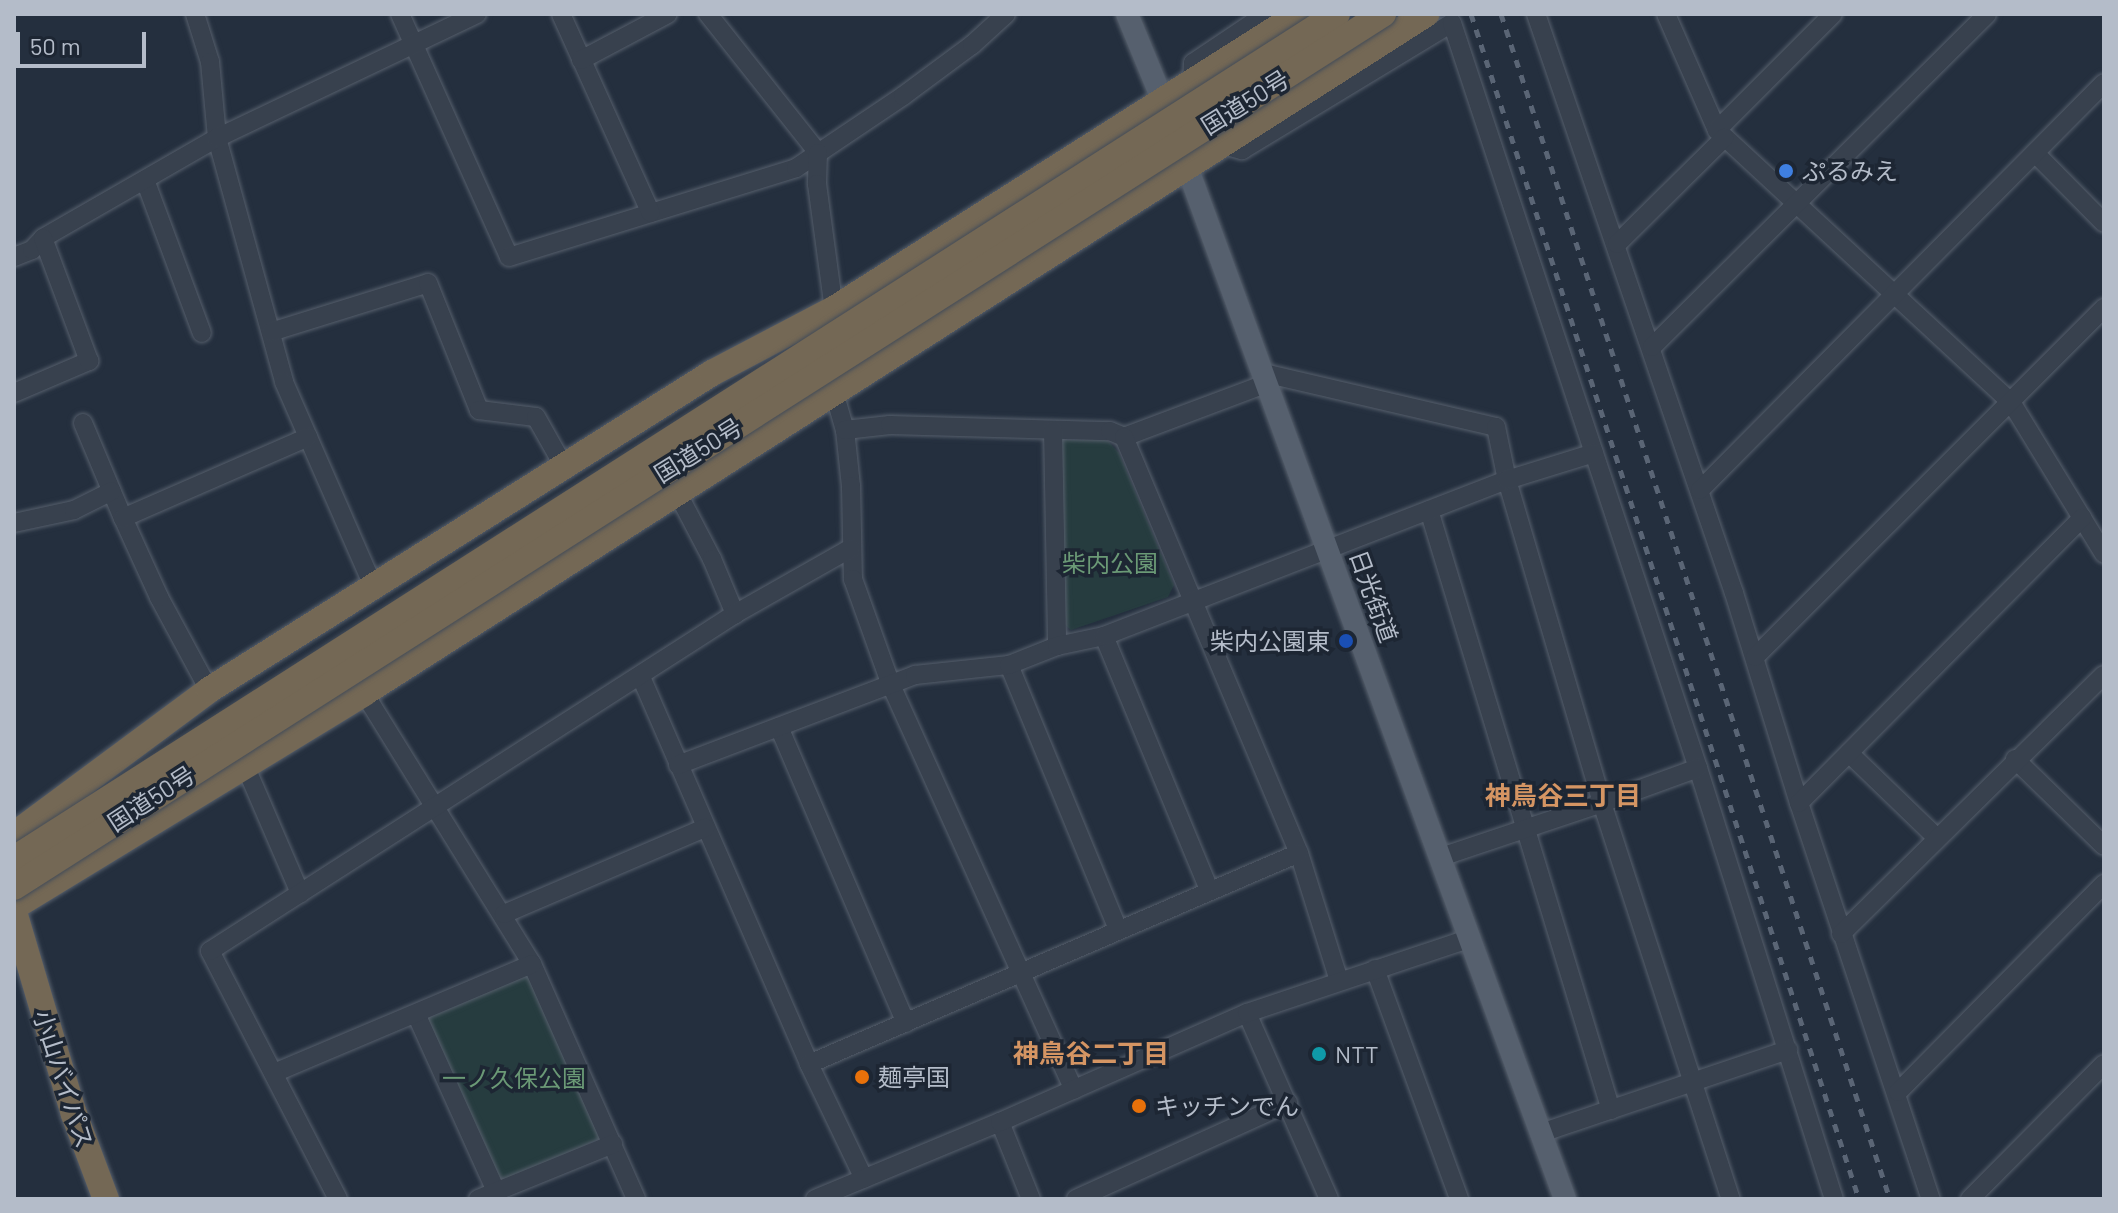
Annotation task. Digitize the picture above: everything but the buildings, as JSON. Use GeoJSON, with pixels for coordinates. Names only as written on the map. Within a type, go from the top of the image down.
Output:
{"type":"FeatureCollection","features":[{"type":"Feature","properties":{"kind":"highway"},"geometry":{"type":"LineString","coordinates":[[14,835],[209,690],[712,373],[834,309],[1299,14]]}},
{"type":"Feature","properties":{"kind":"highway","name":"国道50号"},"geometry":{"type":"LineString","coordinates":[[14,859],[1337,14]]}},
{"type":"Feature","properties":{"kind":"highway","name":"国道50号"},"geometry":{"type":"LineString","coordinates":[[14,887],[1383,14]]}},
{"type":"Feature","properties":{"kind":"highway"},"geometry":{"type":"LineString","coordinates":[[14,910],[244,763],[364,693],[1426,14]]}},
{"type":"Feature","properties":{"kind":"highway","name":"小山バイパス"},"geometry":{"type":"LineString","coordinates":[[14,910],[49,1038],[106,1199]]}},
{"type":"Feature","properties":{"kind":"main road","name":"日光街道"},"geometry":{"type":"LineString","coordinates":[[1127,14],[1164,101],[1565,1199]]}},
{"type":"Feature","properties":{"kind":"street"},"geometry":{"type":"LineString","coordinates":[[195,14],[210,62],[217,138],[284,382],[373,586]]}},
{"type":"Feature","properties":{"kind":"street"},"geometry":{"type":"LineString","coordinates":[[400,14],[509,257],[796,168],[972,45],[1006,14]]}},
{"type":"Feature","properties":{"kind":"street"},"geometry":{"type":"LineString","coordinates":[[14,257],[32,250],[43,238],[217,138],[477,14]]}},
{"type":"Feature","properties":{"kind":"street"},"geometry":{"type":"LineString","coordinates":[[561,14],[651,213]]}},
{"type":"Feature","properties":{"kind":"street"},"geometry":{"type":"LineString","coordinates":[[581,60],[668,14]]}},
{"type":"Feature","properties":{"kind":"street"},"geometry":{"type":"LineString","coordinates":[[708,14],[818,153],[817,184],[834,309]]}},
{"type":"Feature","properties":{"kind":"street"},"geometry":{"type":"LineString","coordinates":[[1192,83],[1193,63],[1266,14]]}},
{"type":"Feature","properties":{"kind":"street"},"geometry":{"type":"LineString","coordinates":[[1536,14],[1700,490],[1841,934],[1898,1092],[1931,1199]]}},
{"type":"Feature","properties":{"kind":"street"},"geometry":{"type":"LineString","coordinates":[[1666,14],[1721,134],[2011,402],[2104,554]]}},
{"type":"Feature","properties":{"kind":"street"},"geometry":{"type":"LineString","coordinates":[[1617,244],[1833,14]]}},
{"type":"Feature","properties":{"kind":"street"},"geometry":{"type":"LineString","coordinates":[[1652,347],[1987,14]]}},
{"type":"Feature","properties":{"kind":"street"},"geometry":{"type":"LineString","coordinates":[[1224,145],[1242,150],[1452,23],[1698,768],[1834,1199]]}},
{"type":"Feature","properties":{"kind":"street"},"geometry":{"type":"LineString","coordinates":[[1700,490],[2104,83]]}},
{"type":"Feature","properties":{"kind":"street"},"geometry":{"type":"LineString","coordinates":[[2035,153],[2104,223]]}},
{"type":"Feature","properties":{"kind":"street"},"geometry":{"type":"LineString","coordinates":[[145,180],[202,333]]}},
{"type":"Feature","properties":{"kind":"street"},"geometry":{"type":"LineString","coordinates":[[14,393],[89,361],[43,238]]}},
{"type":"Feature","properties":{"kind":"street"},"geometry":{"type":"LineString","coordinates":[[271,332],[428,283],[479,410],[536,417],[563,465]]}},
{"type":"Feature","properties":{"kind":"street"},"geometry":{"type":"LineString","coordinates":[[1755,657],[2104,308]]}},
{"type":"Feature","properties":{"kind":"street"},"geometry":{"type":"LineString","coordinates":[[1124,437],[1266,378],[1496,427],[1507,480],[1602,803],[1731,1199]]}},
{"type":"Feature","properties":{"kind":"street"},"geometry":{"type":"LineString","coordinates":[[834,392],[845,430],[851,486],[853,579],[891,685],[1019,975],[1074,1090]]}},
{"type":"Feature","properties":{"kind":"street"},"geometry":{"type":"LineString","coordinates":[[83,423],[159,597],[209,690]]}},
{"type":"Feature","properties":{"kind":"street"},"geometry":{"type":"LineString","coordinates":[[845,430],[890,425],[1110,431],[1124,437],[1299,853],[1339,981]]}},
{"type":"Feature","properties":{"kind":"street"},"geometry":{"type":"LineString","coordinates":[[1053,430],[1057,646]]}},
{"type":"Feature","properties":{"kind":"street"},"geometry":{"type":"LineString","coordinates":[[123,518],[308,437]]}},
{"type":"Feature","properties":{"kind":"street"},"geometry":{"type":"LineString","coordinates":[[678,765],[915,675],[1009,665],[1057,646],[1104,636],[1507,480],[1594,453]]}},
{"type":"Feature","properties":{"kind":"street"},"geometry":{"type":"LineString","coordinates":[[14,523],[74,510],[112,491]]}},
{"type":"Feature","properties":{"kind":"street"},"geometry":{"type":"LineString","coordinates":[[677,492],[712,559],[735,614]]}},
{"type":"Feature","properties":{"kind":"street"},"geometry":{"type":"LineString","coordinates":[[1429,510],[1611,1110]]}},
{"type":"Feature","properties":{"kind":"street"},"geometry":{"type":"LineString","coordinates":[[1799,803],[2082,518]]}},
{"type":"Feature","properties":{"kind":"street"},"geometry":{"type":"LineString","coordinates":[[338,1199],[210,951],[735,614],[851,548]]}},
{"type":"Feature","properties":{"kind":"street"},"geometry":{"type":"LineString","coordinates":[[1104,636],[1209,890]]}},
{"type":"Feature","properties":{"kind":"street"},"geometry":{"type":"LineString","coordinates":[[1009,665],[1118,930]]}},
{"type":"Feature","properties":{"kind":"street"},"geometry":{"type":"LineString","coordinates":[[1841,934],[2015,759],[2104,675]]}},
{"type":"Feature","properties":{"kind":"street"},"geometry":{"type":"LineString","coordinates":[[641,677],[809,1064],[864,1179]]}},
{"type":"Feature","properties":{"kind":"street"},"geometry":{"type":"LineString","coordinates":[[364,693],[504,914],[532,964],[636,1199]]}},
{"type":"Feature","properties":{"kind":"street"},"geometry":{"type":"LineString","coordinates":[[779,727],[906,1023]]}},
{"type":"Feature","properties":{"kind":"street"},"geometry":{"type":"LineString","coordinates":[[1849,753],[1937,838]]}},
{"type":"Feature","properties":{"kind":"street"},"geometry":{"type":"LineString","coordinates":[[2015,759],[2104,846]]}},
{"type":"Feature","properties":{"kind":"street"},"geometry":{"type":"LineString","coordinates":[[244,763],[300,893]]}},
{"type":"Feature","properties":{"kind":"street"},"geometry":{"type":"LineString","coordinates":[[1441,857],[1698,768]]}},
{"type":"Feature","properties":{"kind":"street"},"geometry":{"type":"LineString","coordinates":[[504,914],[705,828]]}},
{"type":"Feature","properties":{"kind":"street"},"geometry":{"type":"LineString","coordinates":[[809,1064],[1299,853]]}},
{"type":"Feature","properties":{"kind":"street"},"geometry":{"type":"LineString","coordinates":[[1898,1092],[2104,884]]}},
{"type":"Feature","properties":{"kind":"street"},"geometry":{"type":"LineString","coordinates":[[815,1199],[1000,1122],[1247,1013],[1471,938]]}},
{"type":"Feature","properties":{"kind":"street"},"geometry":{"type":"LineString","coordinates":[[274,1073],[417,1016],[532,964]]}},
{"type":"Feature","properties":{"kind":"street"},"geometry":{"type":"LineString","coordinates":[[1375,969],[1459,1199]]}},
{"type":"Feature","properties":{"kind":"street"},"geometry":{"type":"LineString","coordinates":[[1247,1013],[1288,1103],[1323,1197]]}},
{"type":"Feature","properties":{"kind":"street"},"geometry":{"type":"LineString","coordinates":[[417,1016],[487,1195],[613,1144]]}},
{"type":"Feature","properties":{"kind":"street"},"geometry":{"type":"LineString","coordinates":[[1541,1133],[1788,1050]]}},
{"type":"Feature","properties":{"kind":"street"},"geometry":{"type":"LineString","coordinates":[[1970,1199],[2104,1064]]}},
{"type":"Feature","properties":{"kind":"street"},"geometry":{"type":"LineString","coordinates":[[1076,1199],[1288,1103]]}},
{"type":"Feature","properties":{"kind":"street"},"geometry":{"type":"LineString","coordinates":[[1000,1122],[1031,1199]]}},
{"type":"Feature","properties":{"kind":"green space","name":"柴内公園"},"geometry":{"type":"Polygon","coordinates":[[[1062,440],[1107,440],[1119,453],[1174,585],[1168,597],[1071,630],[1060,621],[1062,440]]]}},
{"type":"Feature","properties":{"kind":"green space","name":"一ノ久保公園"},"geometry":{"type":"Polygon","coordinates":[[[529,973],[602,1137],[500,1183],[427,1019],[529,973]]]}},
{"type":"Feature","properties":{"kind":"railway"},"geometry":{"type":"LineString","coordinates":[[1471,14],[1859,1199]]}},
{"type":"Feature","properties":{"kind":"railway"},"geometry":{"type":"LineString","coordinates":[[1501,14],[1890,1199]]}},
{"type":"Feature","properties":{"kind":"place","name":"ぷるみえ"},"geometry":{"type":"Point","coordinates":[1786,171]}},
{"type":"Feature","properties":{"kind":"place","name":"柴内公園東"},"geometry":{"type":"Point","coordinates":[1346,641]}},
{"type":"Feature","properties":{"kind":"place","name":"NTT"},"geometry":{"type":"Point","coordinates":[1319,1054]}},
{"type":"Feature","properties":{"kind":"place","name":"麺亭国"},"geometry":{"type":"Point","coordinates":[862,1077]}},
{"type":"Feature","properties":{"kind":"place","name":"キッチンでん"},"geometry":{"type":"Point","coordinates":[1139,1106]}},
{"type":"Feature","properties":{"kind":"district","name":"神鳥谷三丁目"},"geometry":{"type":"Point","coordinates":[1563,795]}},
{"type":"Feature","properties":{"kind":"district","name":"神鳥谷二丁目"},"geometry":{"type":"Point","coordinates":[1091,1053]}}]}
